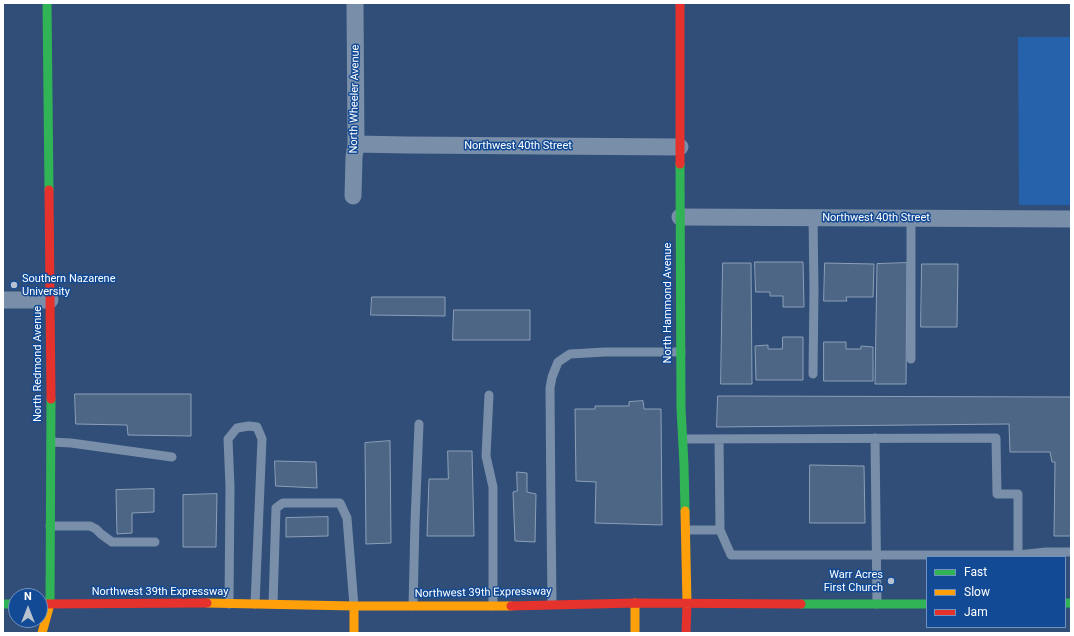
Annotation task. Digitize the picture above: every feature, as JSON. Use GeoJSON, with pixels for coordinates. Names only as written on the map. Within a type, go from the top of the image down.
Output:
{"type":"FeatureCollection","features":[{"type":"Feature","properties":{"kind":"main road","name":"North Redmond Avenue"},"geometry":{"type":"LineString","coordinates":[[42,633],[50,604],[51,442],[47,3]]}},
{"type":"Feature","properties":{"kind":"main road","name":"North Hammond Avenue"},"geometry":{"type":"LineString","coordinates":[[680,3],[680,352],[687,604],[686,633]]}},
{"type":"Feature","properties":{"kind":"main road","name":"Northwest 39th Expressway"},"geometry":{"type":"LineString","coordinates":[[50,604],[273,604],[354,606],[493,606],[635,603],[926,604]]}},
{"type":"Feature","properties":{"kind":"main road"},"geometry":{"type":"LineString","coordinates":[[635,603],[635,633]]}},
{"type":"Feature","properties":{"kind":"main road"},"geometry":{"type":"LineString","coordinates":[[354,606],[354,633]]}},
{"type":"Feature","properties":{"kind":"street","name":"North Wheeler Avenue"},"geometry":{"type":"LineString","coordinates":[[353,196],[354,157],[356,144],[355,3]]}},
{"type":"Feature","properties":{"kind":"street","name":"Northwest 40th Street"},"geometry":{"type":"LineString","coordinates":[[356,144],[680,147]]}},
{"type":"Feature","properties":{"kind":"street","name":"Northwest 40th Street"},"geometry":{"type":"LineString","coordinates":[[680,217],[1071,219]]}},
{"type":"Feature","properties":{"kind":"street"},"geometry":{"type":"LineString","coordinates":[[3,300],[50,300]]}},
{"type":"Feature","properties":{"kind":"lane"},"geometry":{"type":"LineString","coordinates":[[813,217],[813,374]]}},
{"type":"Feature","properties":{"kind":"lane"},"geometry":{"type":"LineString","coordinates":[[911,218],[911,359]]}},
{"type":"Feature","properties":{"kind":"lane"},"geometry":{"type":"LineString","coordinates":[[552,604],[550,388],[552,377],[558,362],[570,354],[605,352],[680,352]]}},
{"type":"Feature","properties":{"kind":"lane"},"geometry":{"type":"LineString","coordinates":[[489,395],[486,456],[493,487],[493,606]]}},
{"type":"Feature","properties":{"kind":"lane"},"geometry":{"type":"LineString","coordinates":[[413,606],[419,424]]}},
{"type":"Feature","properties":{"kind":"lane"},"geometry":{"type":"LineString","coordinates":[[229,604],[230,487],[228,439],[237,428],[257,426],[262,439],[255,604]]}},
{"type":"Feature","properties":{"kind":"lane"},"geometry":{"type":"LineString","coordinates":[[875,438],[877,604]]}},
{"type":"Feature","properties":{"kind":"lane"},"geometry":{"type":"LineString","coordinates":[[683,439],[996,438],[997,494],[1018,494],[1018,555]]}},
{"type":"Feature","properties":{"kind":"lane"},"geometry":{"type":"LineString","coordinates":[[720,439],[720,530],[731,555],[1018,555],[1046,552],[1071,552]]}},
{"type":"Feature","properties":{"kind":"lane"},"geometry":{"type":"LineString","coordinates":[[51,442],[71,443],[172,458]]}},
{"type":"Feature","properties":{"kind":"lane"},"geometry":{"type":"LineString","coordinates":[[273,604],[276,508],[282,503],[340,503],[347,518],[354,606]]}},
{"type":"Feature","properties":{"kind":"lane"},"geometry":{"type":"LineString","coordinates":[[50,526],[90,526],[112,542],[155,542]]}},
{"type":"Feature","properties":{"kind":"lane"},"geometry":{"type":"LineString","coordinates":[[685,530],[720,530]]}},
{"type":"Feature","properties":{"kind":"shaded area"},"geometry":{"type":"Polygon","coordinates":[[[1018,37],[1071,37],[1071,205],[1019,205],[1018,37]]]}},
{"type":"Feature","properties":{"kind":"building"},"geometry":{"type":"Polygon","coordinates":[[[755,262],[803,262],[804,307],[783,307],[783,296],[770,296],[770,292],[756,292],[755,262]]]}},
{"type":"Feature","properties":{"kind":"building"},"geometry":{"type":"Polygon","coordinates":[[[723,263],[751,263],[752,384],[721,384],[723,263]]]}},
{"type":"Feature","properties":{"kind":"building"},"geometry":{"type":"Polygon","coordinates":[[[825,263],[874,264],[873,297],[846,297],[847,301],[824,301],[825,263]]]}},
{"type":"Feature","properties":{"kind":"building"},"geometry":{"type":"Polygon","coordinates":[[[907,263],[906,384],[875,384],[877,264],[907,263]]]}},
{"type":"Feature","properties":{"kind":"building"},"geometry":{"type":"Polygon","coordinates":[[[922,264],[958,264],[957,327],[921,327],[922,264]]]}},
{"type":"Feature","properties":{"kind":"building"},"geometry":{"type":"Polygon","coordinates":[[[372,297],[445,297],[445,316],[371,315],[372,297]]]}},
{"type":"Feature","properties":{"kind":"building"},"geometry":{"type":"Polygon","coordinates":[[[454,310],[530,310],[530,340],[453,340],[454,310]]]}},
{"type":"Feature","properties":{"kind":"building"},"geometry":{"type":"Polygon","coordinates":[[[783,337],[803,337],[803,380],[756,380],[755,346],[768,345],[768,349],[782,349],[783,337]]]}},
{"type":"Feature","properties":{"kind":"building"},"geometry":{"type":"Polygon","coordinates":[[[824,342],[846,342],[846,349],[861,349],[861,346],[873,347],[873,381],[824,381],[824,342]]]}},
{"type":"Feature","properties":{"kind":"building"},"geometry":{"type":"Polygon","coordinates":[[[75,394],[191,394],[191,436],[128,435],[127,425],[76,424],[75,394]]]}},
{"type":"Feature","properties":{"kind":"building"},"geometry":{"type":"Polygon","coordinates":[[[718,396],[1071,397],[1071,536],[1054,536],[1055,462],[1052,462],[1050,452],[1010,452],[1009,424],[717,427],[718,396]]]}},
{"type":"Feature","properties":{"kind":"building"},"geometry":{"type":"Polygon","coordinates":[[[643,401],[644,409],[661,409],[662,525],[595,523],[596,482],[576,481],[575,409],[595,409],[595,406],[629,406],[629,402],[643,401]]]}},
{"type":"Feature","properties":{"kind":"building"},"geometry":{"type":"Polygon","coordinates":[[[390,441],[391,543],[366,544],[365,443],[390,441]]]}},
{"type":"Feature","properties":{"kind":"building"},"geometry":{"type":"Polygon","coordinates":[[[448,451],[472,451],[474,536],[427,536],[429,479],[448,479],[448,451]]]}},
{"type":"Feature","properties":{"kind":"building"},"geometry":{"type":"Polygon","coordinates":[[[275,461],[316,462],[317,488],[276,486],[275,461]]]}},
{"type":"Feature","properties":{"kind":"building"},"geometry":{"type":"Polygon","coordinates":[[[810,465],[864,466],[865,523],[810,523],[810,465]]]}},
{"type":"Feature","properties":{"kind":"building"},"geometry":{"type":"Polygon","coordinates":[[[517,472],[527,473],[527,492],[536,494],[535,542],[515,541],[513,492],[517,491],[517,472]]]}},
{"type":"Feature","properties":{"kind":"building"},"geometry":{"type":"Polygon","coordinates":[[[154,489],[154,512],[132,513],[132,533],[117,534],[116,490],[154,489]]]}},
{"type":"Feature","properties":{"kind":"building"},"geometry":{"type":"Polygon","coordinates":[[[217,494],[216,547],[183,547],[183,495],[217,494]]]}},
{"type":"Feature","properties":{"kind":"building"},"geometry":{"type":"Polygon","coordinates":[[[328,517],[328,536],[286,537],[286,518],[328,517]]]}},
{"type":"Feature","properties":{"kind":"traffic: fast"},"geometry":{"type":"LineString","coordinates":[[47,3],[49,190]]}},
{"type":"Feature","properties":{"kind":"traffic: fast"},"geometry":{"type":"LineString","coordinates":[[680,164],[681,408],[685,511]]}},
{"type":"Feature","properties":{"kind":"traffic: fast"},"geometry":{"type":"LineString","coordinates":[[50,604],[51,399]]}},
{"type":"Feature","properties":{"kind":"traffic: fast"},"geometry":{"type":"LineString","coordinates":[[1066,603],[1071,603]]}},
{"type":"Feature","properties":{"kind":"traffic: fast"},"geometry":{"type":"LineString","coordinates":[[3,604],[8,604]]}},
{"type":"Feature","properties":{"kind":"traffic: fast"},"geometry":{"type":"LineString","coordinates":[[801,604],[926,604]]}},
{"type":"Feature","properties":{"kind":"traffic: slow"},"geometry":{"type":"LineString","coordinates":[[685,511],[687,604]]}},
{"type":"Feature","properties":{"kind":"traffic: slow"},"geometry":{"type":"LineString","coordinates":[[207,603],[354,606],[511,606]]}},
{"type":"Feature","properties":{"kind":"traffic: slow"},"geometry":{"type":"LineString","coordinates":[[635,603],[635,633]]}},
{"type":"Feature","properties":{"kind":"traffic: slow"},"geometry":{"type":"LineString","coordinates":[[42,633],[50,604]]}},
{"type":"Feature","properties":{"kind":"traffic: slow"},"geometry":{"type":"LineString","coordinates":[[354,606],[354,633]]}},
{"type":"Feature","properties":{"kind":"traffic: jam"},"geometry":{"type":"LineString","coordinates":[[680,3],[680,164]]}},
{"type":"Feature","properties":{"kind":"traffic: jam"},"geometry":{"type":"LineString","coordinates":[[49,190],[51,399]]}},
{"type":"Feature","properties":{"kind":"traffic: jam"},"geometry":{"type":"LineString","coordinates":[[48,604],[207,603]]}},
{"type":"Feature","properties":{"kind":"traffic: jam"},"geometry":{"type":"LineString","coordinates":[[511,606],[635,603],[801,604]]}},
{"type":"Feature","properties":{"kind":"traffic: jam"},"geometry":{"type":"LineString","coordinates":[[686,633],[687,604]]}},
{"type":"Feature","properties":{"kind":"place","name":"Southern Nazarene University"},"geometry":{"type":"Point","coordinates":[14,285]}},
{"type":"Feature","properties":{"kind":"place","name":"Warr Acres First Church"},"geometry":{"type":"Point","coordinates":[891,581]}}]}
